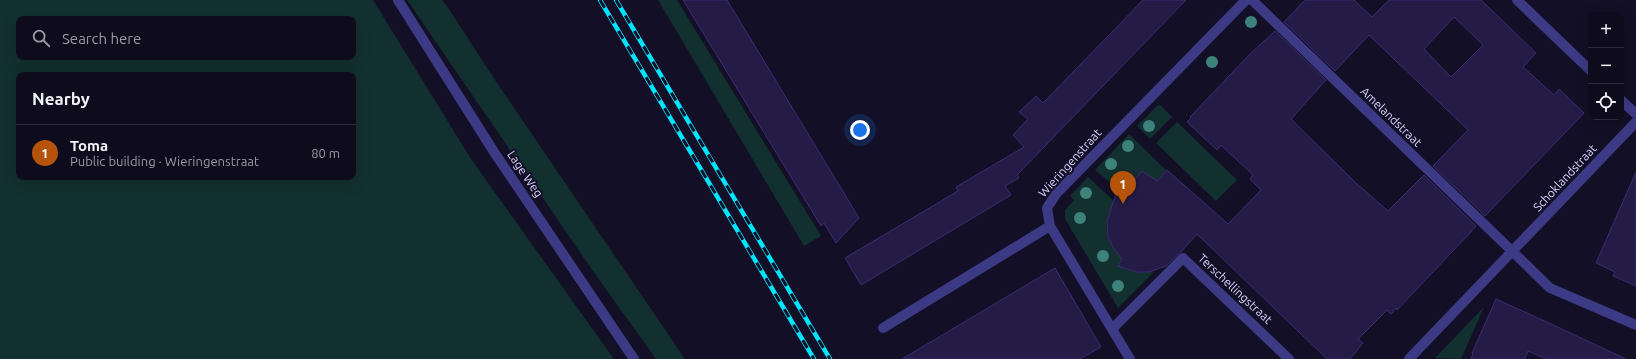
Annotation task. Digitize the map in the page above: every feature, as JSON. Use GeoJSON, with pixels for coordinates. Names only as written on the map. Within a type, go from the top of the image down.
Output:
{"type":"FeatureCollection","features":[{"type":"Feature","properties":{"kind":"street","name":"Lage Weg"},"geometry":{"type":"LineString","coordinates":[[398,0],[494,152],[634,359]]}},
{"type":"Feature","properties":{"kind":"street","name":"Wieringenstraat"},"geometry":{"type":"LineString","coordinates":[[1050,226],[1046,208],[1056,194],[1246,0]]}},
{"type":"Feature","properties":{"kind":"street","name":"Amelandstraat"},"geometry":{"type":"LineString","coordinates":[[1252,0],[1513,252]]}},
{"type":"Feature","properties":{"kind":"street"},"geometry":{"type":"LineString","coordinates":[[1517,0],[1588,68]]}},
{"type":"Feature","properties":{"kind":"street"},"geometry":{"type":"LineString","coordinates":[[1624,103],[1636,114]]}},
{"type":"Feature","properties":{"kind":"street","name":"Schoklandstraat"},"geometry":{"type":"LineString","coordinates":[[1409,359],[1636,122]]}},
{"type":"Feature","properties":{"kind":"street"},"geometry":{"type":"LineString","coordinates":[[883,328],[1050,226],[1130,359]]}},
{"type":"Feature","properties":{"kind":"street"},"geometry":{"type":"LineString","coordinates":[[1513,252],[1550,288],[1636,325]]}},
{"type":"Feature","properties":{"kind":"street","name":"Terschellingstraat"},"geometry":{"type":"LineString","coordinates":[[1112,330],[1183,258],[1289,359]]}},
{"type":"Feature","properties":{"kind":"green space"},"geometry":{"type":"Polygon","coordinates":[[[0,0],[373,0],[471,159],[614,359],[0,359],[0,0]]]}},
{"type":"Feature","properties":{"kind":"green space"},"geometry":{"type":"Polygon","coordinates":[[[407,0],[442,0],[447,6],[491,74],[685,359],[656,359],[595,274],[407,0]]]}},
{"type":"Feature","properties":{"kind":"green space"},"geometry":{"type":"Polygon","coordinates":[[[658,0],[677,0],[821,236],[804,246],[658,0]]]}},
{"type":"Feature","properties":{"kind":"green space"},"geometry":{"type":"Polygon","coordinates":[[[1159,104],[1172,117],[1150,139],[1137,126],[1159,104]]]}},
{"type":"Feature","properties":{"kind":"green space"},"geometry":{"type":"Polygon","coordinates":[[[1177,122],[1237,180],[1216,201],[1156,143],[1177,122]]]}},
{"type":"Feature","properties":{"kind":"green space"},"geometry":{"type":"Polygon","coordinates":[[[1129,134],[1166,170],[1154,184],[1141,173],[1123,193],[1095,170],[1129,134]]]}},
{"type":"Feature","properties":{"kind":"green space"},"geometry":{"type":"Polygon","coordinates":[[[1088,177],[1115,202],[1108,217],[1107,232],[1112,246],[1122,258],[1118,265],[1135,272],[1154,272],[1118,308],[1065,219],[1065,210],[1074,200],[1070,196],[1088,177]]]}},
{"type":"Feature","properties":{"kind":"green space"},"geometry":{"type":"Polygon","coordinates":[[[1484,307],[1461,359],[1435,358],[1484,307]]]}},
{"type":"Feature","properties":{"kind":"building"},"geometry":{"type":"Polygon","coordinates":[[[683,0],[727,0],[859,218],[836,243],[824,223],[821,226],[683,0]]]}},
{"type":"Feature","properties":{"kind":"building"},"geometry":{"type":"Polygon","coordinates":[[[1143,0],[1186,0],[1017,175],[1019,178],[1005,186],[1011,195],[861,285],[845,258],[958,191],[956,187],[1024,147],[1013,135],[1028,119],[1019,112],[1036,96],[1043,103],[1143,0]]]}},
{"type":"Feature","properties":{"kind":"building"},"geometry":{"type":"Polygon","coordinates":[[[1305,0],[1354,0],[1372,17],[1389,0],[1481,0],[1536,53],[1523,67],[1554,95],[1559,89],[1584,113],[1485,216],[1433,166],[1468,130],[1369,35],[1335,71],[1284,22],[1305,0]],[[1454,17],[1424,49],[1451,77],[1483,45],[1454,17]]]}},
{"type":"Feature","properties":{"kind":"building"},"geometry":{"type":"Polygon","coordinates":[[[1275,31],[1326,80],[1291,119],[1356,183],[1388,211],[1424,175],[1476,226],[1397,310],[1396,308],[1391,314],[1387,310],[1358,339],[1363,343],[1350,359],[1327,359],[1197,234],[1166,266],[1149,272],[1137,272],[1118,266],[1122,259],[1114,249],[1108,237],[1107,221],[1117,190],[1123,194],[1142,171],[1157,181],[1167,170],[1228,224],[1261,190],[1250,179],[1253,175],[1221,145],[1217,150],[1187,122],[1250,54],[1275,31]]]}},
{"type":"Feature","properties":{"kind":"building"},"geometry":{"type":"Polygon","coordinates":[[[1636,172],[1636,286],[1613,276],[1615,272],[1596,263],[1636,172]]]}},
{"type":"Feature","properties":{"kind":"building"},"geometry":{"type":"Polygon","coordinates":[[[1055,268],[1101,347],[1080,359],[902,359],[1055,268]]]}},
{"type":"Feature","properties":{"kind":"building"},"geometry":{"type":"Polygon","coordinates":[[[1496,299],[1626,359],[1546,359],[1528,351],[1525,359],[1471,359],[1472,353],[1496,299]]]}},
{"type":"Feature","properties":{"kind":"railway"},"geometry":{"type":"LineString","coordinates":[[600,0],[814,359]]}},
{"type":"Feature","properties":{"kind":"railway"},"geometry":{"type":"LineString","coordinates":[[616,0],[830,359]]}},
{"type":"Feature","properties":{"kind":"place","name":"Toma"},"geometry":{"type":"Point","coordinates":[1123,204]}}]}
